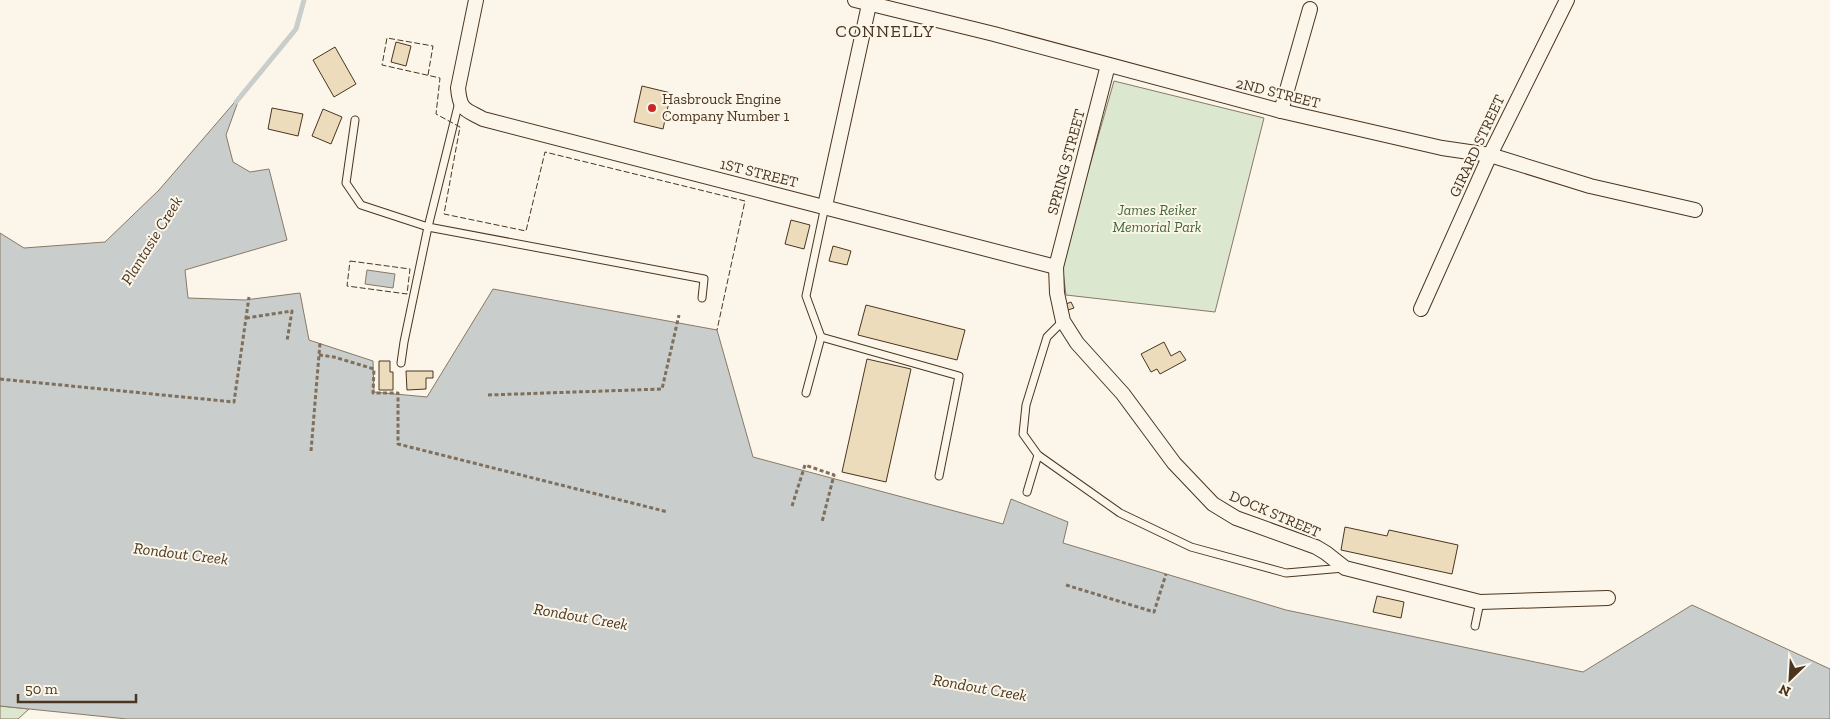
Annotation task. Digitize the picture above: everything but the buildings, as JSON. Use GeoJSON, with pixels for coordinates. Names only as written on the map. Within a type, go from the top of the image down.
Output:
{"type":"FeatureCollection","features":[{"type":"Feature","properties":{"kind":"street"},"geometry":{"type":"LineString","coordinates":[[459,102],[458,88],[476,0]]}},
{"type":"Feature","properties":{"kind":"street","name":"2ND STREET"},"geometry":{"type":"LineString","coordinates":[[855,0],[870,2],[994,34],[1281,111],[1442,148],[1490,155],[1590,186],[1694,210]]}},
{"type":"Feature","properties":{"kind":"street","name":"GIRARD STREET"},"geometry":{"type":"LineString","coordinates":[[1421,309],[1490,155],[1566,0]]}},
{"type":"Feature","properties":{"kind":"street"},"geometry":{"type":"LineString","coordinates":[[825,206],[870,2]]}},
{"type":"Feature","properties":{"kind":"street"},"geometry":{"type":"LineString","coordinates":[[1281,111],[1310,10]]}},
{"type":"Feature","properties":{"kind":"street","name":"SPRING STREET"},"geometry":{"type":"LineString","coordinates":[[1056,267],[1108,65]]}},
{"type":"Feature","properties":{"kind":"street","name":"1ST STREET"},"geometry":{"type":"LineString","coordinates":[[459,102],[464,109],[483,119],[1056,267]]}},
{"type":"Feature","properties":{"kind":"street","name":"DOCK STREET"},"geometry":{"type":"LineString","coordinates":[[1056,267],[1057,293],[1063,322],[1077,343],[1123,394],[1174,463],[1213,504],[1236,518],[1316,547],[1345,568],[1480,602],[1608,598]]}},
{"type":"Feature","properties":{"kind":"lane"},"geometry":{"type":"LineString","coordinates":[[401,363],[428,227],[459,102]]}},
{"type":"Feature","properties":{"kind":"lane"},"geometry":{"type":"LineString","coordinates":[[355,120],[346,183],[361,205],[428,227],[704,279],[702,298]]}},
{"type":"Feature","properties":{"kind":"lane"},"geometry":{"type":"LineString","coordinates":[[806,392],[821,337],[806,296],[825,206]]}},
{"type":"Feature","properties":{"kind":"lane"},"geometry":{"type":"LineString","coordinates":[[1063,322],[1047,337],[1026,405],[1023,434],[1038,454],[1120,513],[1190,547],[1286,573],[1345,568]]}},
{"type":"Feature","properties":{"kind":"lane"},"geometry":{"type":"LineString","coordinates":[[821,337],[959,376],[939,476]]}},
{"type":"Feature","properties":{"kind":"lane"},"geometry":{"type":"LineString","coordinates":[[1027,492],[1038,454]]}},
{"type":"Feature","properties":{"kind":"lane"},"geometry":{"type":"LineString","coordinates":[[1474,626],[1480,602]]}},
{"type":"Feature","properties":{"kind":"path"},"geometry":{"type":"LineString","coordinates":[[0,379],[234,402],[249,297]]}},
{"type":"Feature","properties":{"kind":"path"},"geometry":{"type":"LineString","coordinates":[[246,318],[292,311],[287,341]]}},
{"type":"Feature","properties":{"kind":"path"},"geometry":{"type":"LineString","coordinates":[[488,395],[662,389],[679,315]]}},
{"type":"Feature","properties":{"kind":"path"},"geometry":{"type":"LineString","coordinates":[[311,451],[320,343]]}},
{"type":"Feature","properties":{"kind":"path"},"geometry":{"type":"LineString","coordinates":[[319,355],[334,357],[374,369],[373,393],[398,393],[398,444],[668,512]]}},
{"type":"Feature","properties":{"kind":"path"},"geometry":{"type":"LineString","coordinates":[[792,506],[805,465],[834,475],[822,522]]}},
{"type":"Feature","properties":{"kind":"path"},"geometry":{"type":"LineString","coordinates":[[1066,585],[1154,612],[1166,574]]}},
{"type":"Feature","properties":{"kind":"green space","name":"James Reiker Memorial Park"},"geometry":{"type":"Polygon","coordinates":[[[1114,81],[1264,118],[1215,312],[1066,295],[1062,263],[1114,81]]]}},
{"type":"Feature","properties":{"kind":"green space"},"geometry":{"type":"Polygon","coordinates":[[[0,706],[29,709],[18,719],[0,719],[0,706]]]}},
{"type":"Feature","properties":{"kind":"water","name":"Rondout Creek"},"geometry":{"type":"Polygon","coordinates":[[[240,96],[226,135],[233,162],[250,172],[269,169],[287,240],[185,270],[188,298],[245,300],[300,293],[309,340],[373,361],[374,392],[427,397],[493,289],[717,330],[753,457],[1003,524],[1011,499],[1068,522],[1063,543],[1286,610],[1583,672],[1692,605],[1830,669],[1830,719],[127,719],[0,706],[0,233],[24,248],[105,242],[159,190],[240,96]]]}},
{"type":"Feature","properties":{"kind":"water"},"geometry":{"type":"Polygon","coordinates":[[[367,270],[395,274],[393,288],[365,284],[367,270]]]}},
{"type":"Feature","properties":{"kind":"waterway","name":"Plantasie Creek"},"geometry":{"type":"LineString","coordinates":[[236,102],[296,29],[304,0]]}},
{"type":"Feature","properties":{"kind":"fence"},"geometry":{"type":"LineString","coordinates":[[428,75],[433,46],[387,38],[382,65],[440,78],[436,114],[460,127],[444,214],[526,231],[545,152],[745,201],[717,330]]}},
{"type":"Feature","properties":{"kind":"fence"},"geometry":{"type":"LineString","coordinates":[[350,261],[410,269],[407,294],[347,286],[350,261]]}},
{"type":"Feature","properties":{"kind":"place","name":"Hasbrouck Engine Company Number 1"},"geometry":{"type":"Point","coordinates":[652,108]}},
{"type":"Feature","properties":{"kind":"district","name":"CONNELLY"},"geometry":{"type":"Point","coordinates":[885,31]}}]}
